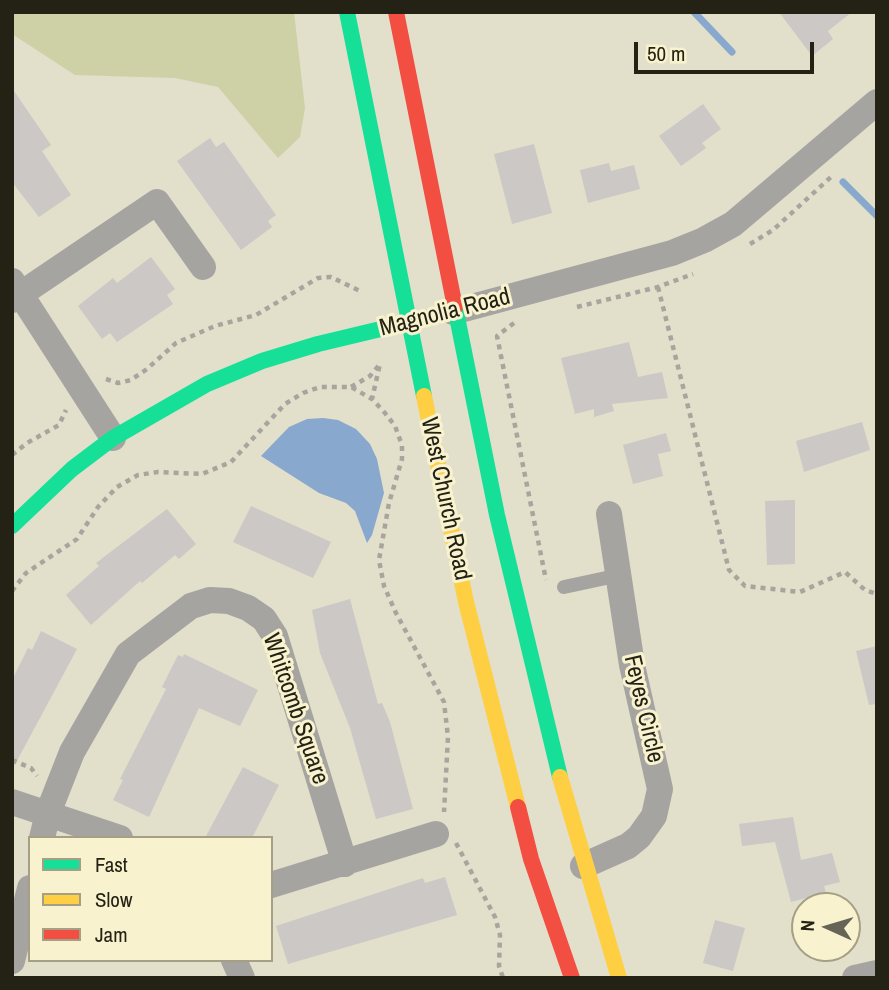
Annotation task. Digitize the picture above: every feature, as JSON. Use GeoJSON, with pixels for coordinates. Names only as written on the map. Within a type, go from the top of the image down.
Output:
{"type":"FeatureCollection","features":[{"type":"Feature","properties":{"kind":"main road","name":"West Church Road"},"geometry":{"type":"LineString","coordinates":[[347,12],[466,602],[531,859],[572,978]]}},
{"type":"Feature","properties":{"kind":"main road","name":"West Church Road"},"geometry":{"type":"LineString","coordinates":[[396,12],[453,312],[497,515],[557,768],[583,866],[619,978]]}},
{"type":"Feature","properties":{"kind":"main road","name":"Magnolia Road"},"geometry":{"type":"LineString","coordinates":[[12,526],[72,469],[113,438],[207,384],[262,361],[453,312]]}},
{"type":"Feature","properties":{"kind":"street","name":"Magnolia Road"},"geometry":{"type":"LineString","coordinates":[[453,312],[672,253],[704,240],[733,224],[877,102]]}},
{"type":"Feature","properties":{"kind":"street"},"geometry":{"type":"LineString","coordinates":[[113,438],[83,389],[15,292],[157,202],[204,267]]}},
{"type":"Feature","properties":{"kind":"street","name":"Feyes Circle"},"geometry":{"type":"LineString","coordinates":[[583,866],[628,846],[639,837],[654,816],[659,798],[658,774],[632,665],[609,514]]}},
{"type":"Feature","properties":{"kind":"street","name":"Whitcomb Square"},"geometry":{"type":"LineString","coordinates":[[45,826],[72,752],[128,654],[191,606],[210,600],[229,601],[248,608],[264,619],[275,636],[345,864]]}},
{"type":"Feature","properties":{"kind":"street"},"geometry":{"type":"LineString","coordinates":[[12,802],[45,826],[108,836]]}},
{"type":"Feature","properties":{"kind":"street"},"geometry":{"type":"LineString","coordinates":[[273,884],[345,864],[445,829]]}},
{"type":"Feature","properties":{"kind":"street"},"geometry":{"type":"LineString","coordinates":[[12,961],[28,896]]}},
{"type":"Feature","properties":{"kind":"street"},"geometry":{"type":"LineString","coordinates":[[235,962],[242,978]]}},
{"type":"Feature","properties":{"kind":"street"},"geometry":{"type":"LineString","coordinates":[[855,978],[877,973]]}},
{"type":"Feature","properties":{"kind":"lane"},"geometry":{"type":"LineString","coordinates":[[564,587],[620,575]]}},
{"type":"Feature","properties":{"kind":"path"},"geometry":{"type":"LineString","coordinates":[[12,455],[59,425],[67,403],[101,375],[118,383],[131,380],[148,369],[176,343],[215,326],[256,315],[318,278],[331,277],[362,292]]}},
{"type":"Feature","properties":{"kind":"path"},"geometry":{"type":"LineString","coordinates":[[658,286],[729,570],[745,586],[800,592],[845,572],[865,590],[877,594]]}},
{"type":"Feature","properties":{"kind":"path"},"geometry":{"type":"LineString","coordinates":[[351,387],[370,376],[380,365],[372,399]]}},
{"type":"Feature","properties":{"kind":"path"},"geometry":{"type":"LineString","coordinates":[[12,591],[26,573],[77,539],[98,507],[117,487],[138,475],[158,472],[202,474],[231,462],[285,404],[320,387],[351,387],[372,399],[395,426],[402,445],[402,459],[389,503],[379,560],[384,586],[444,702],[448,737],[445,829],[495,917],[500,935],[499,966],[503,978]]}},
{"type":"Feature","properties":{"kind":"green space"},"geometry":{"type":"Polygon","coordinates":[[[12,12],[294,12],[305,108],[300,137],[278,158],[218,87],[175,78],[75,75],[12,34],[12,12]]]}},
{"type":"Feature","properties":{"kind":"water"},"geometry":{"type":"Polygon","coordinates":[[[307,419],[338,420],[356,429],[370,444],[377,459],[384,493],[372,535],[367,543],[355,511],[346,503],[319,493],[261,456],[289,427],[307,419]]]}},
{"type":"Feature","properties":{"kind":"building"},"geometry":{"type":"Polygon","coordinates":[[[779,12],[852,12],[828,31],[833,39],[812,56],[779,12]]]}},
{"type":"Feature","properties":{"kind":"building"},"geometry":{"type":"Polygon","coordinates":[[[12,88],[51,145],[42,151],[71,195],[39,217],[12,182],[12,88]]]}},
{"type":"Feature","properties":{"kind":"building"},"geometry":{"type":"Polygon","coordinates":[[[703,104],[721,129],[702,143],[706,148],[681,166],[659,136],[703,104]]]}},
{"type":"Feature","properties":{"kind":"building"},"geometry":{"type":"Polygon","coordinates":[[[210,138],[216,147],[224,142],[276,215],[268,221],[272,227],[241,250],[177,161],[210,138]]]}},
{"type":"Feature","properties":{"kind":"building"},"geometry":{"type":"Polygon","coordinates":[[[534,144],[552,213],[512,224],[494,154],[534,144]]]}},
{"type":"Feature","properties":{"kind":"building"},"geometry":{"type":"Polygon","coordinates":[[[609,163],[611,171],[634,165],[640,189],[588,203],[580,170],[609,163]]]}},
{"type":"Feature","properties":{"kind":"building"},"geometry":{"type":"Polygon","coordinates":[[[151,257],[175,289],[167,295],[173,304],[117,342],[110,333],[102,339],[78,306],[113,278],[117,283],[151,257]]]}},
{"type":"Feature","properties":{"kind":"building"},"geometry":{"type":"Polygon","coordinates":[[[629,342],[638,377],[662,372],[668,398],[612,404],[614,411],[594,417],[594,409],[575,414],[561,358],[629,342]]]}},
{"type":"Feature","properties":{"kind":"building"},"geometry":{"type":"Polygon","coordinates":[[[862,422],[870,450],[804,472],[796,441],[862,422]]]}},
{"type":"Feature","properties":{"kind":"building"},"geometry":{"type":"Polygon","coordinates":[[[666,433],[671,451],[658,454],[663,476],[633,484],[623,445],[666,433]]]}},
{"type":"Feature","properties":{"kind":"building"},"geometry":{"type":"Polygon","coordinates":[[[795,500],[795,564],[767,565],[765,501],[795,500]]]}},
{"type":"Feature","properties":{"kind":"building"},"geometry":{"type":"Polygon","coordinates":[[[251,506],[331,542],[313,578],[233,542],[251,506]]]}},
{"type":"Feature","properties":{"kind":"building"},"geometry":{"type":"Polygon","coordinates":[[[167,509],[196,544],[179,559],[175,555],[142,583],[140,581],[91,625],[66,595],[99,566],[96,563],[167,509]]]}},
{"type":"Feature","properties":{"kind":"building"},"geometry":{"type":"Polygon","coordinates":[[[350,599],[378,704],[382,703],[390,722],[413,809],[376,819],[350,728],[320,653],[312,610],[350,599]]]}},
{"type":"Feature","properties":{"kind":"building"},"geometry":{"type":"Polygon","coordinates":[[[41,631],[77,649],[12,770],[12,680],[28,648],[32,650],[41,631]]]}},
{"type":"Feature","properties":{"kind":"building"},"geometry":{"type":"Polygon","coordinates":[[[877,646],[877,704],[869,705],[856,651],[877,646]]]}},
{"type":"Feature","properties":{"kind":"building"},"geometry":{"type":"Polygon","coordinates":[[[184,654],[258,690],[240,726],[199,708],[149,817],[113,800],[123,780],[120,779],[166,689],[162,687],[178,655],[183,657],[184,654]]]}},
{"type":"Feature","properties":{"kind":"building"},"geometry":{"type":"Polygon","coordinates":[[[243,767],[279,785],[253,836],[206,836],[243,767]]]}},
{"type":"Feature","properties":{"kind":"building"},"geometry":{"type":"Polygon","coordinates":[[[793,817],[801,860],[832,853],[840,882],[824,886],[826,892],[791,892],[791,902],[775,842],[742,846],[739,824],[793,817]]]}},
{"type":"Feature","properties":{"kind":"building"},"geometry":{"type":"Polygon","coordinates":[[[445,877],[457,915],[288,964],[276,926],[423,878],[425,883],[445,877]]]}},
{"type":"Feature","properties":{"kind":"building"},"geometry":{"type":"Polygon","coordinates":[[[715,920],[745,928],[733,971],[703,963],[715,920]]]}},
{"type":"Feature","properties":{"kind":"waterway"},"geometry":{"type":"LineString","coordinates":[[694,12],[732,52]]}},
{"type":"Feature","properties":{"kind":"waterway"},"geometry":{"type":"LineString","coordinates":[[843,182],[877,216]]}},
{"type":"Feature","properties":{"kind":"traffic: fast"},"geometry":{"type":"LineString","coordinates":[[347,12],[424,396]]}},
{"type":"Feature","properties":{"kind":"traffic: fast"},"geometry":{"type":"LineString","coordinates":[[455,307],[497,515],[560,777]]}},
{"type":"Feature","properties":{"kind":"traffic: fast"},"geometry":{"type":"LineString","coordinates":[[12,526],[72,469],[113,438],[207,384],[262,361],[318,344],[435,316]]}},
{"type":"Feature","properties":{"kind":"traffic: slow"},"geometry":{"type":"LineString","coordinates":[[424,396],[466,602],[518,807]]}},
{"type":"Feature","properties":{"kind":"traffic: slow"},"geometry":{"type":"LineString","coordinates":[[560,777],[619,978]]}},
{"type":"Feature","properties":{"kind":"traffic: jam"},"geometry":{"type":"LineString","coordinates":[[396,12],[455,307]]}},
{"type":"Feature","properties":{"kind":"traffic: jam"},"geometry":{"type":"LineString","coordinates":[[518,807],[531,859],[572,978]]}}]}
